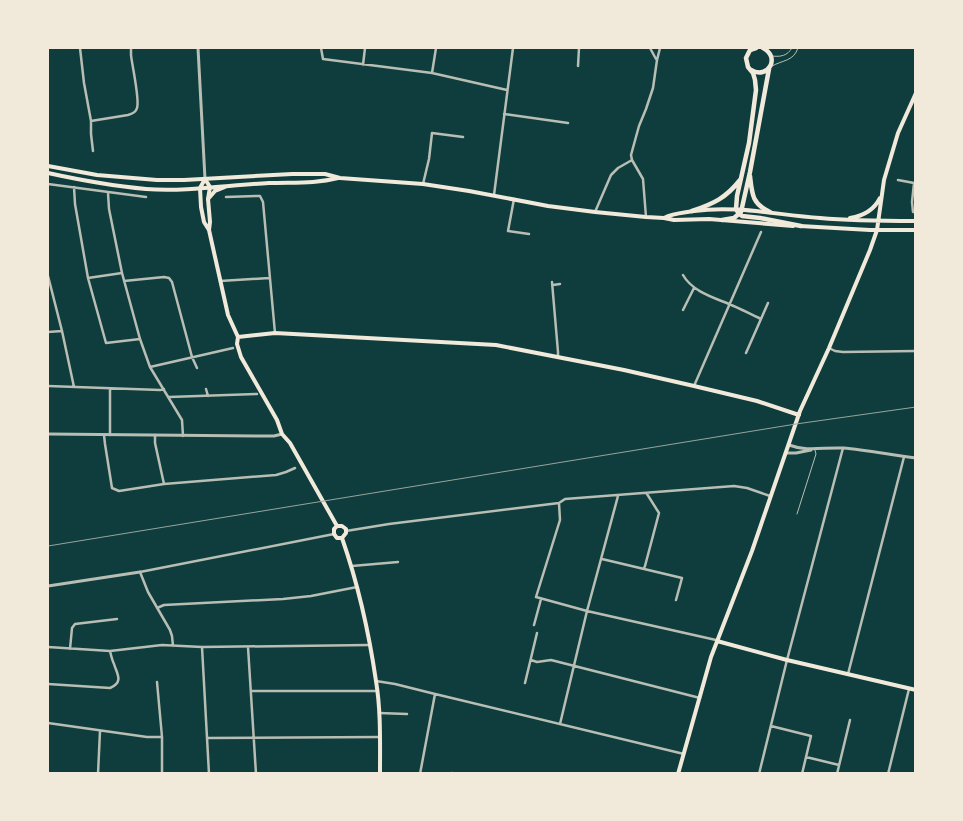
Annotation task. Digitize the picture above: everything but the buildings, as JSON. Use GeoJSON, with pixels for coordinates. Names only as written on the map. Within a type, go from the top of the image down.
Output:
{"type":"FeatureCollection","features":[{"type":"Feature","properties":{"kind":"highway"},"geometry":{"type":"LineString","coordinates":[[755,48],[750,50],[746,58],[746,62],[753,73],[756,90],[749,143],[736,200],[739,211],[744,217],[760,218],[801,226]]}},
{"type":"Feature","properties":{"kind":"highway"},"geometry":{"type":"LineString","coordinates":[[722,220],[730,219],[739,211],[750,172],[772,60],[772,56],[765,48]]}},
{"type":"Feature","properties":{"kind":"highway"},"geometry":{"type":"LineString","coordinates":[[750,69],[753,72],[761,73],[769,68]]}},
{"type":"Feature","properties":{"kind":"highway"},"geometry":{"type":"LineString","coordinates":[[750,172],[753,197],[760,206],[770,212]]}},
{"type":"Feature","properties":{"kind":"highway"},"geometry":{"type":"LineString","coordinates":[[692,211],[722,198],[741,178]]}},
{"type":"Feature","properties":{"kind":"main road"},"geometry":{"type":"LineString","coordinates":[[678,774],[717,641],[738,588],[799,415],[829,348],[877,230],[884,180],[898,133],[916,93]]}},
{"type":"Feature","properties":{"kind":"main road"},"geometry":{"type":"LineString","coordinates":[[48,166],[97,175],[157,180],[324,174],[340,178],[423,184],[548,206],[674,220],[722,220],[877,230],[916,230]]}},
{"type":"Feature","properties":{"kind":"main road"},"geometry":{"type":"LineString","coordinates":[[48,173],[87,182],[147,189],[326,181],[340,178]]}},
{"type":"Feature","properties":{"kind":"main road"},"geometry":{"type":"LineString","coordinates":[[205,179],[210,187],[208,199],[209,230],[228,315],[238,337],[237,344],[241,357],[277,420],[282,434],[290,443],[337,526]]}},
{"type":"Feature","properties":{"kind":"main road"},"geometry":{"type":"LineString","coordinates":[[205,179],[200,188],[201,207],[204,222],[209,230]]}},
{"type":"Feature","properties":{"kind":"main road"},"geometry":{"type":"LineString","coordinates":[[208,199],[215,191],[227,186]]}},
{"type":"Feature","properties":{"kind":"main road"},"geometry":{"type":"LineString","coordinates":[[841,220],[857,217],[869,211],[876,205],[882,193]]}},
{"type":"Feature","properties":{"kind":"main road"},"geometry":{"type":"LineString","coordinates":[[664,218],[673,214],[713,209],[770,212],[841,220],[916,221]]}},
{"type":"Feature","properties":{"kind":"main road"},"geometry":{"type":"LineString","coordinates":[[238,337],[274,333],[486,344],[624,370],[757,401],[799,415]]}},
{"type":"Feature","properties":{"kind":"main road"},"geometry":{"type":"LineString","coordinates":[[337,526],[344,527],[346,536],[337,538],[334,534],[334,529],[337,526]]}},
{"type":"Feature","properties":{"kind":"main road"},"geometry":{"type":"LineString","coordinates":[[342,538],[357,587],[376,681],[380,736],[380,774]]}},
{"type":"Feature","properties":{"kind":"main road"},"geometry":{"type":"LineString","coordinates":[[717,641],[787,660],[916,690]]}},
{"type":"Feature","properties":{"kind":"street"},"geometry":{"type":"LineString","coordinates":[[80,48],[84,83],[92,121],[93,151]]}},
{"type":"Feature","properties":{"kind":"street"},"geometry":{"type":"LineString","coordinates":[[92,121],[128,115],[136,110],[138,100],[131,48]]}},
{"type":"Feature","properties":{"kind":"street"},"geometry":{"type":"LineString","coordinates":[[198,48],[205,179]]}},
{"type":"Feature","properties":{"kind":"street"},"geometry":{"type":"LineString","coordinates":[[321,48],[323,59],[432,73],[507,90]]}},
{"type":"Feature","properties":{"kind":"street"},"geometry":{"type":"LineString","coordinates":[[363,65],[365,48]]}},
{"type":"Feature","properties":{"kind":"street"},"geometry":{"type":"LineString","coordinates":[[432,73],[436,48]]}},
{"type":"Feature","properties":{"kind":"street"},"geometry":{"type":"LineString","coordinates":[[494,195],[513,48]]}},
{"type":"Feature","properties":{"kind":"street"},"geometry":{"type":"LineString","coordinates":[[578,66],[579,48]]}},
{"type":"Feature","properties":{"kind":"street"},"geometry":{"type":"LineString","coordinates":[[650,48],[657,60]]}},
{"type":"Feature","properties":{"kind":"street"},"geometry":{"type":"LineString","coordinates":[[646,217],[643,180],[632,160],[639,126],[653,88],[660,48]]}},
{"type":"Feature","properties":{"kind":"street"},"geometry":{"type":"LineString","coordinates":[[504,114],[568,123]]}},
{"type":"Feature","properties":{"kind":"street"},"geometry":{"type":"LineString","coordinates":[[423,184],[429,159],[432,133],[463,137]]}},
{"type":"Feature","properties":{"kind":"street"},"geometry":{"type":"LineString","coordinates":[[596,212],[611,175],[618,168],[632,160]]}},
{"type":"Feature","properties":{"kind":"street"},"geometry":{"type":"LineString","coordinates":[[898,180],[914,183],[912,202],[914,212],[916,212]]}},
{"type":"Feature","properties":{"kind":"street"},"geometry":{"type":"LineString","coordinates":[[48,184],[146,197]]}},
{"type":"Feature","properties":{"kind":"street"},"geometry":{"type":"LineString","coordinates":[[74,187],[75,204],[88,278],[106,343],[140,339]]}},
{"type":"Feature","properties":{"kind":"street"},"geometry":{"type":"LineString","coordinates":[[108,192],[109,209],[122,273],[140,339],[150,367],[182,420],[183,436]]}},
{"type":"Feature","properties":{"kind":"street"},"geometry":{"type":"LineString","coordinates":[[226,197],[260,196],[263,202],[274,333]]}},
{"type":"Feature","properties":{"kind":"street"},"geometry":{"type":"LineString","coordinates":[[514,199],[508,230],[529,234]]}},
{"type":"Feature","properties":{"kind":"street"},"geometry":{"type":"LineString","coordinates":[[694,386],[761,232]]}},
{"type":"Feature","properties":{"kind":"street"},"geometry":{"type":"LineString","coordinates":[[88,278],[122,273]]}},
{"type":"Feature","properties":{"kind":"street"},"geometry":{"type":"LineString","coordinates":[[683,275],[694,288],[761,319]]}},
{"type":"Feature","properties":{"kind":"street"},"geometry":{"type":"LineString","coordinates":[[48,276],[48,284],[62,330],[74,387]]}},
{"type":"Feature","properties":{"kind":"street"},"geometry":{"type":"LineString","coordinates":[[124,281],[169,278],[172,282],[192,357],[197,368]]}},
{"type":"Feature","properties":{"kind":"street"},"geometry":{"type":"LineString","coordinates":[[220,281],[269,278]]}},
{"type":"Feature","properties":{"kind":"street"},"geometry":{"type":"LineString","coordinates":[[558,358],[552,283],[560,284]]}},
{"type":"Feature","properties":{"kind":"street"},"geometry":{"type":"LineString","coordinates":[[682,310],[694,288]]}},
{"type":"Feature","properties":{"kind":"street"},"geometry":{"type":"LineString","coordinates":[[746,354],[768,303]]}},
{"type":"Feature","properties":{"kind":"street"},"geometry":{"type":"LineString","coordinates":[[48,332],[62,330]]}},
{"type":"Feature","properties":{"kind":"street"},"geometry":{"type":"LineString","coordinates":[[150,367],[233,348]]}},
{"type":"Feature","properties":{"kind":"street"},"geometry":{"type":"LineString","coordinates":[[829,348],[843,352],[916,351]]}},
{"type":"Feature","properties":{"kind":"street"},"geometry":{"type":"LineString","coordinates":[[48,386],[164,389]]}},
{"type":"Feature","properties":{"kind":"street"},"geometry":{"type":"LineString","coordinates":[[110,389],[110,435]]}},
{"type":"Feature","properties":{"kind":"street"},"geometry":{"type":"LineString","coordinates":[[206,389],[208,396]]}},
{"type":"Feature","properties":{"kind":"street"},"geometry":{"type":"LineString","coordinates":[[169,397],[257,394]]}},
{"type":"Feature","properties":{"kind":"street"},"geometry":{"type":"LineString","coordinates":[[48,434],[274,436],[282,434]]}},
{"type":"Feature","properties":{"kind":"street"},"geometry":{"type":"LineString","coordinates":[[104,435],[112,488],[119,491],[164,484],[276,475],[294,468]]}},
{"type":"Feature","properties":{"kind":"street"},"geometry":{"type":"LineString","coordinates":[[155,435],[164,484]]}},
{"type":"Feature","properties":{"kind":"street"},"geometry":{"type":"LineString","coordinates":[[789,445],[814,449],[843,448],[916,458]]}},
{"type":"Feature","properties":{"kind":"street"},"geometry":{"type":"LineString","coordinates":[[759,774],[843,448]]}},
{"type":"Feature","properties":{"kind":"street"},"geometry":{"type":"LineString","coordinates":[[786,453],[807,452],[814,449]]}},
{"type":"Feature","properties":{"kind":"street"},"geometry":{"type":"LineString","coordinates":[[848,674],[904,457]]}},
{"type":"Feature","properties":{"kind":"street"},"geometry":{"type":"LineString","coordinates":[[346,531],[559,503],[566,500],[734,486],[771,496]]}},
{"type":"Feature","properties":{"kind":"street"},"geometry":{"type":"LineString","coordinates":[[642,569],[645,566],[659,513],[647,494]]}},
{"type":"Feature","properties":{"kind":"street"},"geometry":{"type":"LineString","coordinates":[[560,724],[618,496]]}},
{"type":"Feature","properties":{"kind":"street"},"geometry":{"type":"LineString","coordinates":[[559,503],[560,520],[536,597],[587,612],[717,641]]}},
{"type":"Feature","properties":{"kind":"street"},"geometry":{"type":"LineString","coordinates":[[48,586],[140,572],[334,534]]}},
{"type":"Feature","properties":{"kind":"street"},"geometry":{"type":"LineString","coordinates":[[602,559],[682,578],[676,600]]}},
{"type":"Feature","properties":{"kind":"street"},"geometry":{"type":"LineString","coordinates":[[352,566],[398,562]]}},
{"type":"Feature","properties":{"kind":"street"},"geometry":{"type":"LineString","coordinates":[[140,572],[148,592],[170,630],[173,646]]}},
{"type":"Feature","properties":{"kind":"street"},"geometry":{"type":"LineString","coordinates":[[157,608],[164,605],[283,599],[311,596],[357,587]]}},
{"type":"Feature","properties":{"kind":"street"},"geometry":{"type":"LineString","coordinates":[[534,625],[541,599]]}},
{"type":"Feature","properties":{"kind":"street"},"geometry":{"type":"LineString","coordinates":[[70,649],[72,628],[75,624],[117,619]]}},
{"type":"Feature","properties":{"kind":"street"},"geometry":{"type":"LineString","coordinates":[[525,683],[537,634]]}},
{"type":"Feature","properties":{"kind":"street"},"geometry":{"type":"LineString","coordinates":[[48,647],[110,651],[152,646],[369,645]]}},
{"type":"Feature","properties":{"kind":"street"},"geometry":{"type":"LineString","coordinates":[[202,647],[209,774]]}},
{"type":"Feature","properties":{"kind":"street"},"geometry":{"type":"LineString","coordinates":[[248,647],[256,774]]}},
{"type":"Feature","properties":{"kind":"street"},"geometry":{"type":"LineString","coordinates":[[48,685],[113,687],[118,683],[119,678],[110,651]]}},
{"type":"Feature","properties":{"kind":"street"},"geometry":{"type":"LineString","coordinates":[[531,660],[537,662],[551,660],[700,698]]}},
{"type":"Feature","properties":{"kind":"street"},"geometry":{"type":"LineString","coordinates":[[376,681],[684,754]]}},
{"type":"Feature","properties":{"kind":"street"},"geometry":{"type":"LineString","coordinates":[[158,682],[162,736],[162,774]]}},
{"type":"Feature","properties":{"kind":"street"},"geometry":{"type":"LineString","coordinates":[[888,774],[909,689]]}},
{"type":"Feature","properties":{"kind":"street"},"geometry":{"type":"LineString","coordinates":[[251,691],[377,691]]}},
{"type":"Feature","properties":{"kind":"street"},"geometry":{"type":"LineString","coordinates":[[420,773],[435,694]]}},
{"type":"Feature","properties":{"kind":"street"},"geometry":{"type":"LineString","coordinates":[[379,714],[407,714]]}},
{"type":"Feature","properties":{"kind":"street"},"geometry":{"type":"LineString","coordinates":[[837,774],[850,720]]}},
{"type":"Feature","properties":{"kind":"street"},"geometry":{"type":"LineString","coordinates":[[48,723],[147,737],[162,736]]}},
{"type":"Feature","properties":{"kind":"street"},"geometry":{"type":"LineString","coordinates":[[771,726],[811,736],[802,774]]}},
{"type":"Feature","properties":{"kind":"street"},"geometry":{"type":"LineString","coordinates":[[98,774],[100,731]]}},
{"type":"Feature","properties":{"kind":"street"},"geometry":{"type":"LineString","coordinates":[[207,738],[380,736]]}},
{"type":"Feature","properties":{"kind":"street"},"geometry":{"type":"LineString","coordinates":[[806,757],[839,765]]}},
{"type":"Feature","properties":{"kind":"lane"},"geometry":{"type":"LineString","coordinates":[[772,56],[780,57],[792,48]]}},
{"type":"Feature","properties":{"kind":"lane"},"geometry":{"type":"LineString","coordinates":[[769,68],[790,59],[796,54],[798,48]]}},
{"type":"Feature","properties":{"kind":"lane"},"geometry":{"type":"LineString","coordinates":[[797,514],[816,454],[814,449]]}},
{"type":"Feature","properties":{"kind":"railway"},"geometry":{"type":"LineString","coordinates":[[48,546],[796,424],[916,407]]}}]}
